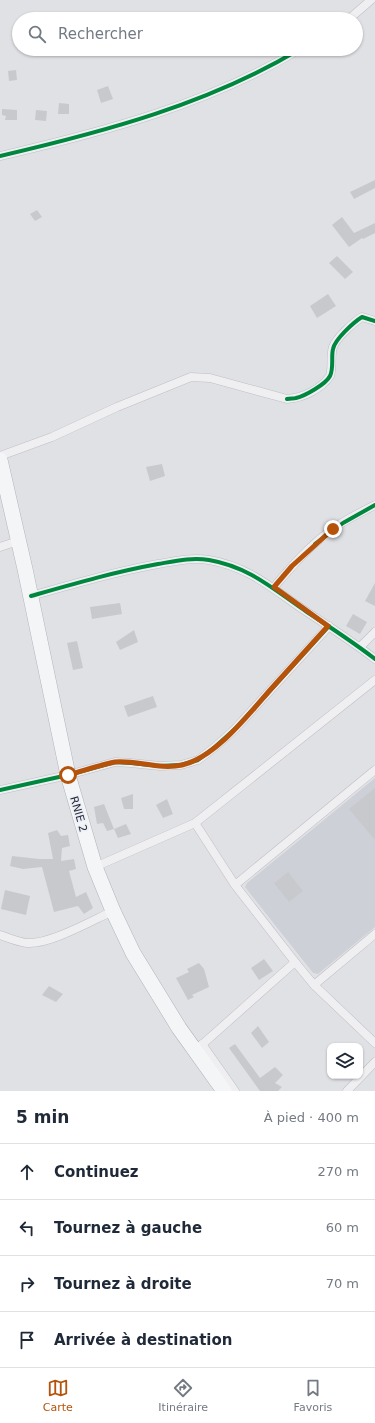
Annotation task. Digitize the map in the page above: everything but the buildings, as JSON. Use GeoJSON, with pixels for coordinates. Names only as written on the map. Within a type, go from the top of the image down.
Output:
{"type":"FeatureCollection","features":[{"type":"Feature","properties":{"kind":"highway","name":"RNIE 2"},"geometry":{"type":"LineString","coordinates":[[0,460],[2,480],[18,540],[68,775],[95,867],[112,911],[159,997],[179,1028],[199,1047],[224,1091]]}},
{"type":"Feature","properties":{"kind":"street"},"geometry":{"type":"LineString","coordinates":[[357,12],[371,0]]}},
{"type":"Feature","properties":{"kind":"street"},"geometry":{"type":"LineString","coordinates":[[0,156],[115,127],[193,100],[272,66],[288,56]]}},
{"type":"Feature","properties":{"kind":"street"},"geometry":{"type":"LineString","coordinates":[[0,456],[52,437],[117,406],[191,378],[210,378],[287,399],[297,398],[320,387],[330,376],[333,347],[337,340],[356,320],[362,317],[375,321]]}},
{"type":"Feature","properties":{"kind":"street"},"geometry":{"type":"LineString","coordinates":[[274,587],[292,566],[333,529],[355,515],[375,505]]}},
{"type":"Feature","properties":{"kind":"street"},"geometry":{"type":"LineString","coordinates":[[0,547],[18,540]]}},
{"type":"Feature","properties":{"kind":"street"},"geometry":{"type":"LineString","coordinates":[[30,596],[105,574],[190,558],[208,560],[231,565],[274,587],[375,659]]}},
{"type":"Feature","properties":{"kind":"street"},"geometry":{"type":"LineString","coordinates":[[0,790],[68,775],[115,762],[160,766],[181,765],[198,760],[235,729],[328,626]]}},
{"type":"Feature","properties":{"kind":"street"},"geometry":{"type":"LineString","coordinates":[[360,647],[375,632]]}},
{"type":"Feature","properties":{"kind":"street"},"geometry":{"type":"LineString","coordinates":[[95,867],[195,823],[375,680]]}},
{"type":"Feature","properties":{"kind":"street"},"geometry":{"type":"LineString","coordinates":[[234,885],[375,770]]}},
{"type":"Feature","properties":{"kind":"street"},"geometry":{"type":"LineString","coordinates":[[195,823],[234,885],[295,962],[314,985],[375,1043]]}},
{"type":"Feature","properties":{"kind":"street"},"geometry":{"type":"LineString","coordinates":[[0,935],[27,943],[38,942],[65,933],[112,911]]}},
{"type":"Feature","properties":{"kind":"street"},"geometry":{"type":"LineString","coordinates":[[314,985],[375,934]]}},
{"type":"Feature","properties":{"kind":"street"},"geometry":{"type":"LineString","coordinates":[[235,1091],[199,1047],[295,962]]}},
{"type":"Feature","properties":{"kind":"street"},"geometry":{"type":"LineString","coordinates":[[347,1091],[374,1064]]}},
{"type":"Feature","properties":{"kind":"shaded area"},"geometry":{"type":"Polygon","coordinates":[[[375,778],[375,927],[318,974],[313,973],[245,887],[247,883],[375,778]]]}},
{"type":"Feature","properties":{"kind":"cycle path"},"geometry":{"type":"LineString","coordinates":[[0,156],[78,137],[192,101],[229,86],[287,56]]}},
{"type":"Feature","properties":{"kind":"cycle path"},"geometry":{"type":"LineString","coordinates":[[287,399],[305,395],[328,379],[332,370],[332,352],[337,340],[362,317],[375,321]]}},
{"type":"Feature","properties":{"kind":"cycle path"},"geometry":{"type":"LineString","coordinates":[[315,544],[343,523],[375,505]]}},
{"type":"Feature","properties":{"kind":"cycle path"},"geometry":{"type":"LineString","coordinates":[[31,596],[94,578],[142,567],[184,560],[209,560],[224,563],[261,580],[375,659]]}},
{"type":"Feature","properties":{"kind":"cycle path"},"geometry":{"type":"LineString","coordinates":[[0,790],[68,775],[115,762],[160,766],[181,765],[198,760],[235,729],[329,626]]}},
{"type":"Feature","properties":{"kind":"route"},"geometry":{"type":"LineString","coordinates":[[68,775],[115,762],[160,766],[181,765],[198,760],[235,729],[328,626],[274,587],[292,566],[333,529]]}}]}
